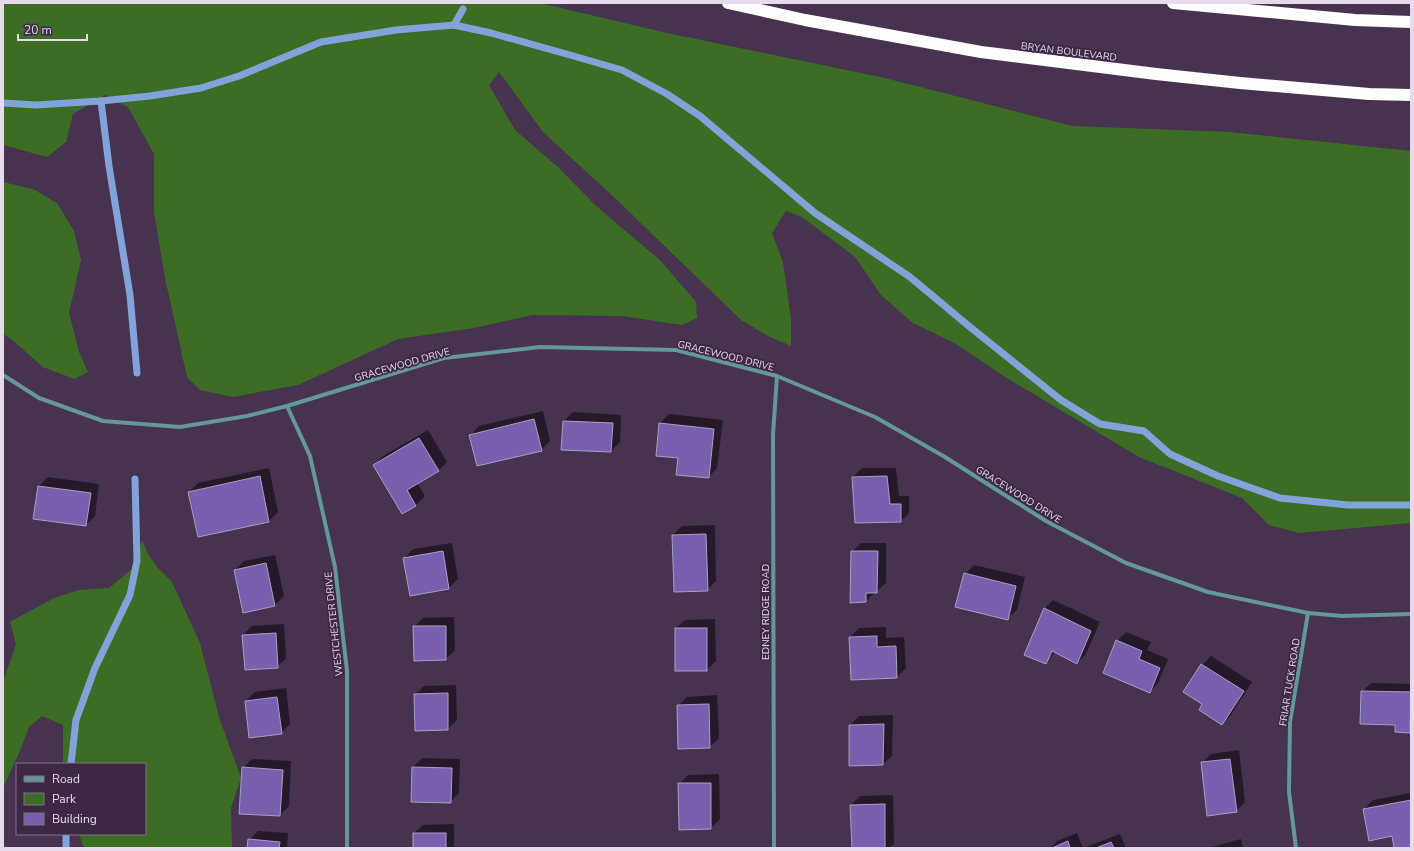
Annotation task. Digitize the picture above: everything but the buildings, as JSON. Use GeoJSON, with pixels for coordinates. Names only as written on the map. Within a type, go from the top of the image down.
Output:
{"type":"FeatureCollection","features":[{"type":"Feature","properties":{"kind":"highway","name":"BRYAN BOULEVARD"},"geometry":{"type":"LineString","coordinates":[[728,3],[805,20],[981,52],[1240,83],[1369,94],[1411,95]]}},
{"type":"Feature","properties":{"kind":"highway"},"geometry":{"type":"LineString","coordinates":[[1174,3],[1355,20],[1411,22]]}},
{"type":"Feature","properties":{"kind":"street","name":"GRACEWOOD DRIVE"},"geometry":{"type":"LineString","coordinates":[[3,375],[39,398],[103,421],[180,427],[247,416],[288,406],[444,358],[540,347],[676,350],[777,376],[875,417],[945,457],[1046,521],[1126,563],[1208,592],[1308,613],[1342,616],[1411,614]]}},
{"type":"Feature","properties":{"kind":"street","name":"EDNEY RIDGE ROAD"},"geometry":{"type":"LineString","coordinates":[[774,848],[772,435],[777,376]]}},
{"type":"Feature","properties":{"kind":"street","name":"WESTCHESTER DRIVE"},"geometry":{"type":"LineString","coordinates":[[288,406],[310,456],[335,567],[347,671],[347,848]]}},
{"type":"Feature","properties":{"kind":"street","name":"FRIAR TUCK ROAD"},"geometry":{"type":"LineString","coordinates":[[1296,848],[1289,792],[1290,722],[1308,613]]}},
{"type":"Feature","properties":{"kind":"green space"},"geometry":{"type":"Polygon","coordinates":[[[3,3],[540,3],[667,33],[885,78],[1073,126],[1230,132],[1411,151],[1411,523],[1299,533],[1269,525],[1242,498],[1139,457],[1005,377],[956,344],[913,323],[881,295],[855,257],[802,217],[786,211],[772,233],[783,262],[791,319],[791,346],[766,335],[741,320],[618,201],[543,132],[499,72],[489,85],[515,130],[559,168],[595,205],[661,261],[696,302],[697,318],[682,325],[622,316],[532,315],[474,328],[398,339],[298,385],[233,397],[200,390],[187,377],[165,278],[154,212],[154,154],[128,107],[105,95],[73,114],[66,142],[47,157],[3,145],[3,3]]]}},
{"type":"Feature","properties":{"kind":"green space"},"geometry":{"type":"Polygon","coordinates":[[[3,182],[33,189],[57,203],[74,231],[81,260],[69,313],[79,352],[88,372],[74,379],[43,367],[11,339],[3,334],[3,182]]]}},
{"type":"Feature","properties":{"kind":"green space"},"geometry":{"type":"Polygon","coordinates":[[[142,540],[147,552],[157,567],[172,582],[200,643],[219,717],[241,778],[231,808],[232,848],[84,848],[79,835],[146,835],[146,763],[63,763],[63,725],[42,716],[29,727],[3,788],[3,681],[16,645],[10,622],[54,598],[79,590],[109,588],[133,568],[142,540]]]}},
{"type":"Feature","properties":{"kind":"waterway"},"geometry":{"type":"LineString","coordinates":[[454,25],[463,9]]}},
{"type":"Feature","properties":{"kind":"waterway"},"geometry":{"type":"LineString","coordinates":[[3,103],[36,105],[101,101],[150,96],[201,88],[239,76],[321,42],[396,30],[454,25],[491,33],[570,55],[622,70],[667,94],[700,116],[815,213],[910,277],[1061,400],[1100,424],[1144,431],[1170,454],[1218,476],[1280,498],[1348,505],[1411,505]]}},
{"type":"Feature","properties":{"kind":"waterway"},"geometry":{"type":"LineString","coordinates":[[101,101],[109,166],[130,295],[137,373]]}},
{"type":"Feature","properties":{"kind":"waterway"},"geometry":{"type":"LineString","coordinates":[[71,763],[76,720],[95,668],[130,595],[137,561],[135,479]]}},
{"type":"Feature","properties":{"kind":"waterway"},"geometry":{"type":"LineString","coordinates":[[66,835],[66,848]]}}]}
